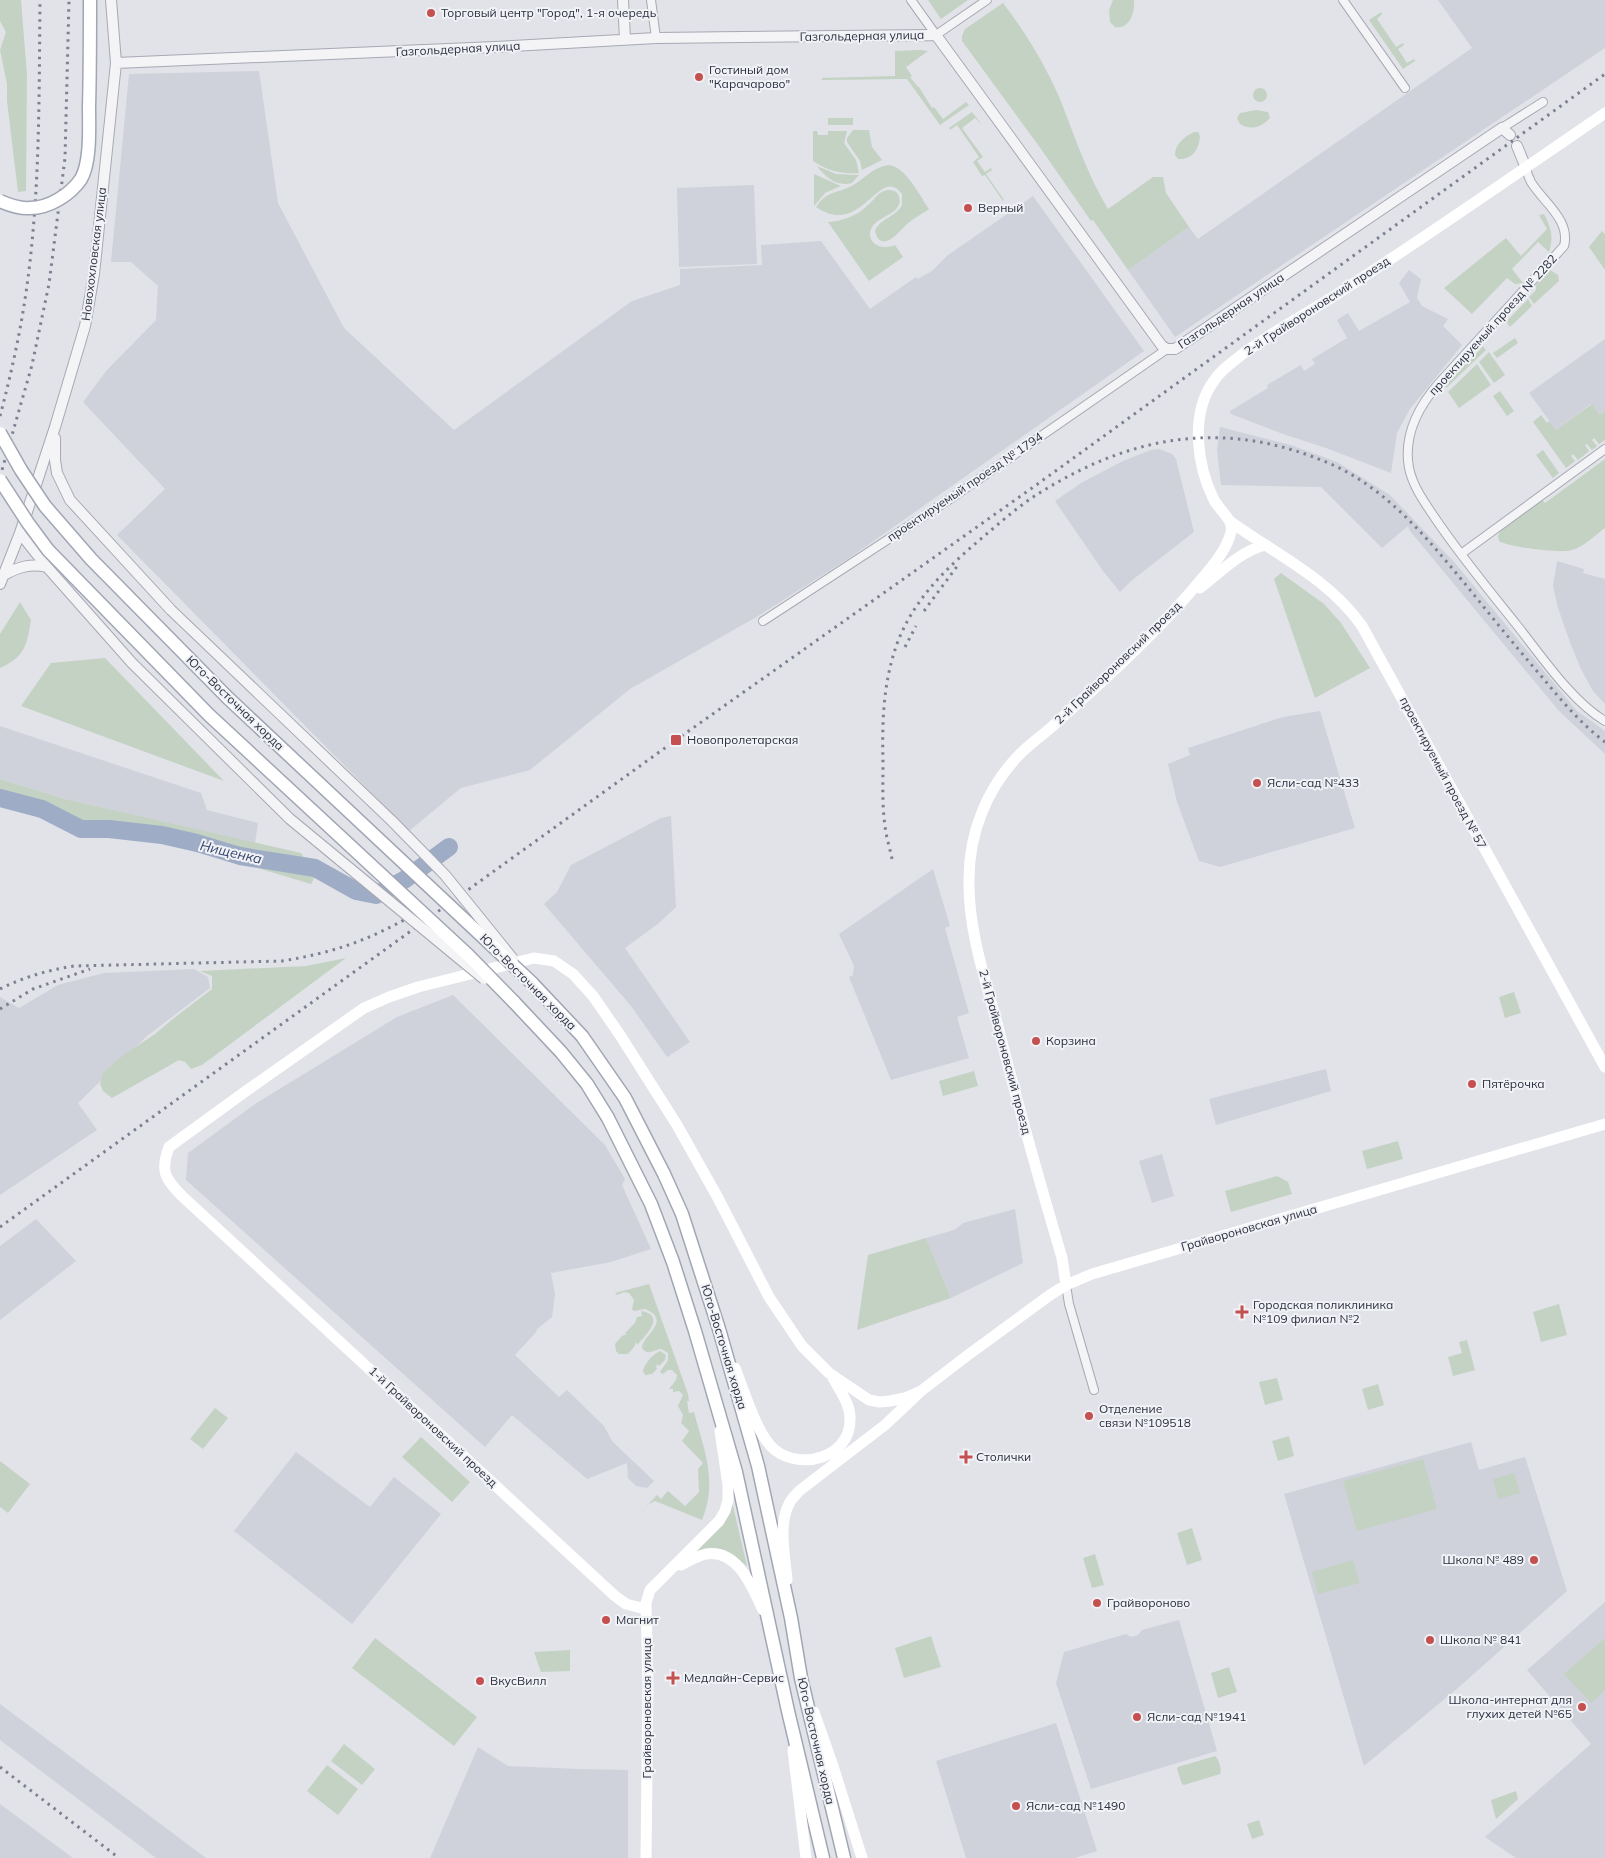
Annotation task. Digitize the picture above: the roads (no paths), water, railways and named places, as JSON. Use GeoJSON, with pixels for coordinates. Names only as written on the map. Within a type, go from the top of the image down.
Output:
{"type":"FeatureCollection","features":[{"type":"Feature","properties":{"kind":"main road"},"geometry":{"type":"LineString","coordinates":[[0,202],[15,207],[30,208],[44,206],[58,200],[71,190],[81,178],[86,166],[88,140],[90,0]]}},
{"type":"Feature","properties":{"kind":"main road","name":"2-й Грайвороновский проезд"},"geometry":{"type":"LineString","coordinates":[[1066,1285],[1062,1258],[1003,1047],[972,927],[969,878],[971,854],[978,824],[987,799],[1004,770],[1028,746],[1107,676],[1181,603],[1215,562],[1230,534],[1231,522],[1214,499],[1205,479],[1199,457],[1199,437],[1204,400],[1211,384],[1226,366],[1346,289],[1605,113]]}},
{"type":"Feature","properties":{"kind":"main road","name":"Юго-Восточная хорда"},"geometry":{"type":"LineString","coordinates":[[0,433],[21,470],[45,506],[91,560],[228,698],[532,983],[582,1036],[625,1098],[642,1129],[682,1214],[719,1329],[758,1466],[791,1618],[801,1678],[844,1858]]}},
{"type":"Feature","properties":{"kind":"main road","name":"Юго-Восточная хорда"},"geometry":{"type":"LineString","coordinates":[[0,480],[48,550],[209,715],[468,955],[561,1052],[586,1084],[608,1118],[650,1204],[673,1262],[715,1398],[736,1472],[788,1711],[823,1858]]}},
{"type":"Feature","properties":{"kind":"main road","name":"проектируемый проезд № 57"},"geometry":{"type":"LineString","coordinates":[[1231,522],[1329,588],[1349,608],[1362,626],[1605,1067]]}},
{"type":"Feature","properties":{"kind":"main road"},"geometry":{"type":"LineString","coordinates":[[1181,603],[1234,560],[1252,549],[1265,545]]}},
{"type":"Feature","properties":{"kind":"main road","name":"1-й Грайвороновский проезд"},"geometry":{"type":"LineString","coordinates":[[645,1609],[626,1604],[615,1596],[172,1186],[164,1174],[164,1160],[169,1148],[364,1008],[418,987],[534,958],[554,961],[573,974],[593,996],[620,1035],[677,1125],[718,1198],[769,1297],[802,1346],[829,1373]]}},
{"type":"Feature","properties":{"kind":"main road","name":"Грайвороновская улица"},"geometry":{"type":"LineString","coordinates":[[921,1391],[1066,1285],[1098,1272],[1605,1124]]}},
{"type":"Feature","properties":{"kind":"main road"},"geometry":{"type":"LineString","coordinates":[[719,1329],[758,1425],[767,1441],[775,1450],[789,1457],[803,1461],[815,1460],[826,1456],[843,1441],[848,1431],[851,1420],[849,1409],[829,1373]]}},
{"type":"Feature","properties":{"kind":"main road"},"geometry":{"type":"LineString","coordinates":[[829,1373],[869,1400],[890,1401],[905,1398],[921,1391]]}},
{"type":"Feature","properties":{"kind":"main road"},"geometry":{"type":"LineString","coordinates":[[791,1618],[784,1532],[785,1516],[789,1504],[799,1491],[885,1425],[921,1391]]}},
{"type":"Feature","properties":{"kind":"main road"},"geometry":{"type":"LineString","coordinates":[[673,1570],[719,1521],[725,1511],[728,1500],[728,1485],[715,1398]]}},
{"type":"Feature","properties":{"kind":"main road"},"geometry":{"type":"LineString","coordinates":[[673,1570],[706,1554],[726,1557],[735,1563],[751,1584],[769,1623]]}},
{"type":"Feature","properties":{"kind":"main road","name":"Грайвороновская улица"},"geometry":{"type":"LineString","coordinates":[[646,1858],[648,1668],[645,1609],[650,1590],[673,1570]]}},
{"type":"Feature","properties":{"kind":"main road"},"geometry":{"type":"LineString","coordinates":[[801,1678],[832,1763],[862,1858]]}},
{"type":"Feature","properties":{"kind":"main road"},"geometry":{"type":"LineString","coordinates":[[788,1711],[806,1858]]}},
{"type":"Feature","properties":{"kind":"street","name":"Новохохловская улица"},"geometry":{"type":"LineString","coordinates":[[2,580],[20,533],[55,427],[85,326],[94,274],[116,63],[112,0]]}},
{"type":"Feature","properties":{"kind":"street"},"geometry":{"type":"LineString","coordinates":[[623,0],[625,39]]}},
{"type":"Feature","properties":{"kind":"street"},"geometry":{"type":"LineString","coordinates":[[651,0],[656,38]]}},
{"type":"Feature","properties":{"kind":"street"},"geometry":{"type":"LineString","coordinates":[[910,0],[936,35],[987,0]]}},
{"type":"Feature","properties":{"kind":"street"},"geometry":{"type":"LineString","coordinates":[[1343,0],[1405,88]]}},
{"type":"Feature","properties":{"kind":"street","name":"Газгольдерная улица"},"geometry":{"type":"LineString","coordinates":[[116,63],[495,48],[625,39],[936,35],[1166,350],[1175,349],[1506,132],[1542,102]]}},
{"type":"Feature","properties":{"kind":"street"},"geometry":{"type":"LineString","coordinates":[[1517,146],[1526,168]]}},
{"type":"Feature","properties":{"kind":"street","name":"проектируемый проезд № 2282"},"geometry":{"type":"LineString","coordinates":[[1526,168],[1531,182],[1563,225],[1564,246],[1435,388],[1423,404],[1409,434],[1409,466],[1415,486],[1461,554],[1553,670],[1581,702],[1605,721]]}},
{"type":"Feature","properties":{"kind":"street","name":"проектируемый проезд № 1794"},"geometry":{"type":"LineString","coordinates":[[763,621],[953,497],[1166,350]]}},
{"type":"Feature","properties":{"kind":"street"},"geometry":{"type":"LineString","coordinates":[[55,427],[57,473],[70,500],[171,610],[392,821],[445,876],[532,983]]}},
{"type":"Feature","properties":{"kind":"street"},"geometry":{"type":"LineString","coordinates":[[1461,554],[1605,449]]}},
{"type":"Feature","properties":{"kind":"street"},"geometry":{"type":"LineString","coordinates":[[20,533],[47,567],[132,663],[290,819],[387,901],[514,1002]]}},
{"type":"Feature","properties":{"kind":"street"},"geometry":{"type":"LineString","coordinates":[[2,580],[24,566],[36,564],[47,567]]}},
{"type":"Feature","properties":{"kind":"street"},"geometry":{"type":"LineString","coordinates":[[1066,1285],[1071,1312],[1094,1390]]}},
{"type":"Feature","properties":{"kind":"waterway","name":"Нищенка"},"geometry":{"type":"LineString","coordinates":[[0,798],[42,809],[81,829],[109,829],[162,835],[240,856],[315,868],[356,891],[376,895],[404,880],[449,847]]}},
{"type":"Feature","properties":{"kind":"railway"},"geometry":{"type":"LineString","coordinates":[[0,416],[20,330],[32,243],[38,139],[40,0]]}},
{"type":"Feature","properties":{"kind":"railway"},"geometry":{"type":"LineString","coordinates":[[0,477],[32,365],[49,284],[65,158],[69,0]]}},
{"type":"Feature","properties":{"kind":"railway"},"geometry":{"type":"LineString","coordinates":[[0,1227],[676,740],[1032,488],[1605,74]]}},
{"type":"Feature","properties":{"kind":"railway"},"geometry":{"type":"LineString","coordinates":[[892,859],[883,810],[884,701],[893,656],[905,625],[914,610],[945,571],[1004,519],[1041,492],[1077,472],[1112,456],[1148,445],[1184,439],[1220,438],[1257,442],[1294,451],[1333,465],[1353,475],[1372,488],[1422,533],[1564,703],[1605,742]]}},
{"type":"Feature","properties":{"kind":"railway"},"geometry":{"type":"LineString","coordinates":[[924,611],[958,565]]}},
{"type":"Feature","properties":{"kind":"railway"},"geometry":{"type":"LineString","coordinates":[[905,647],[916,626]]}},
{"type":"Feature","properties":{"kind":"railway"},"geometry":{"type":"LineString","coordinates":[[0,989],[36,974],[74,966],[282,961],[300,958],[349,945],[411,916]]}},
{"type":"Feature","properties":{"kind":"railway"},"geometry":{"type":"LineString","coordinates":[[0,1009],[33,989],[90,969]]}},
{"type":"Feature","properties":{"kind":"railway"},"geometry":{"type":"LineString","coordinates":[[0,1767],[119,1858]]}},
{"type":"Feature","properties":{"kind":"place","name":"Торговый центр \"Город\", 1-я очередь"},"geometry":{"type":"Point","coordinates":[431,13]}},
{"type":"Feature","properties":{"kind":"place","name":"Гостиный дом \"Карачарово\""},"geometry":{"type":"Point","coordinates":[699,77]}},
{"type":"Feature","properties":{"kind":"place","name":"Верный"},"geometry":{"type":"Point","coordinates":[968,208]}},
{"type":"Feature","properties":{"kind":"place","name":"Новопролетарская"},"geometry":{"type":"Point","coordinates":[676,740]}},
{"type":"Feature","properties":{"kind":"place","name":"Ясли-сад №433"},"geometry":{"type":"Point","coordinates":[1257,783]}},
{"type":"Feature","properties":{"kind":"place","name":"Корзина"},"geometry":{"type":"Point","coordinates":[1036,1041]}},
{"type":"Feature","properties":{"kind":"place","name":"Пятёрочка"},"geometry":{"type":"Point","coordinates":[1472,1084]}},
{"type":"Feature","properties":{"kind":"place","name":"Городская поликлиника №109 филиал №2"},"geometry":{"type":"Point","coordinates":[1242,1312]}},
{"type":"Feature","properties":{"kind":"place","name":"Отделение связи №109518"},"geometry":{"type":"Point","coordinates":[1089,1416]}},
{"type":"Feature","properties":{"kind":"place","name":"Столички"},"geometry":{"type":"Point","coordinates":[966,1457]}},
{"type":"Feature","properties":{"kind":"place","name":"Школа № 489"},"geometry":{"type":"Point","coordinates":[1534,1560]}},
{"type":"Feature","properties":{"kind":"place","name":"Грайвороново"},"geometry":{"type":"Point","coordinates":[1097,1603]}},
{"type":"Feature","properties":{"kind":"place","name":"Магнит"},"geometry":{"type":"Point","coordinates":[606,1620]}},
{"type":"Feature","properties":{"kind":"place","name":"Школа № 841"},"geometry":{"type":"Point","coordinates":[1430,1640]}},
{"type":"Feature","properties":{"kind":"place","name":"Медлайн-Сервис"},"geometry":{"type":"Point","coordinates":[673,1678]}},
{"type":"Feature","properties":{"kind":"place","name":"ВкусВилл"},"geometry":{"type":"Point","coordinates":[480,1681]}},
{"type":"Feature","properties":{"kind":"place","name":"Школа-интернат для глухих детей №65"},"geometry":{"type":"Point","coordinates":[1582,1707]}},
{"type":"Feature","properties":{"kind":"place","name":"Ясли-сад №1941"},"geometry":{"type":"Point","coordinates":[1137,1717]}},
{"type":"Feature","properties":{"kind":"place","name":"Ясли-сад №1490"},"geometry":{"type":"Point","coordinates":[1016,1806]}}]}
